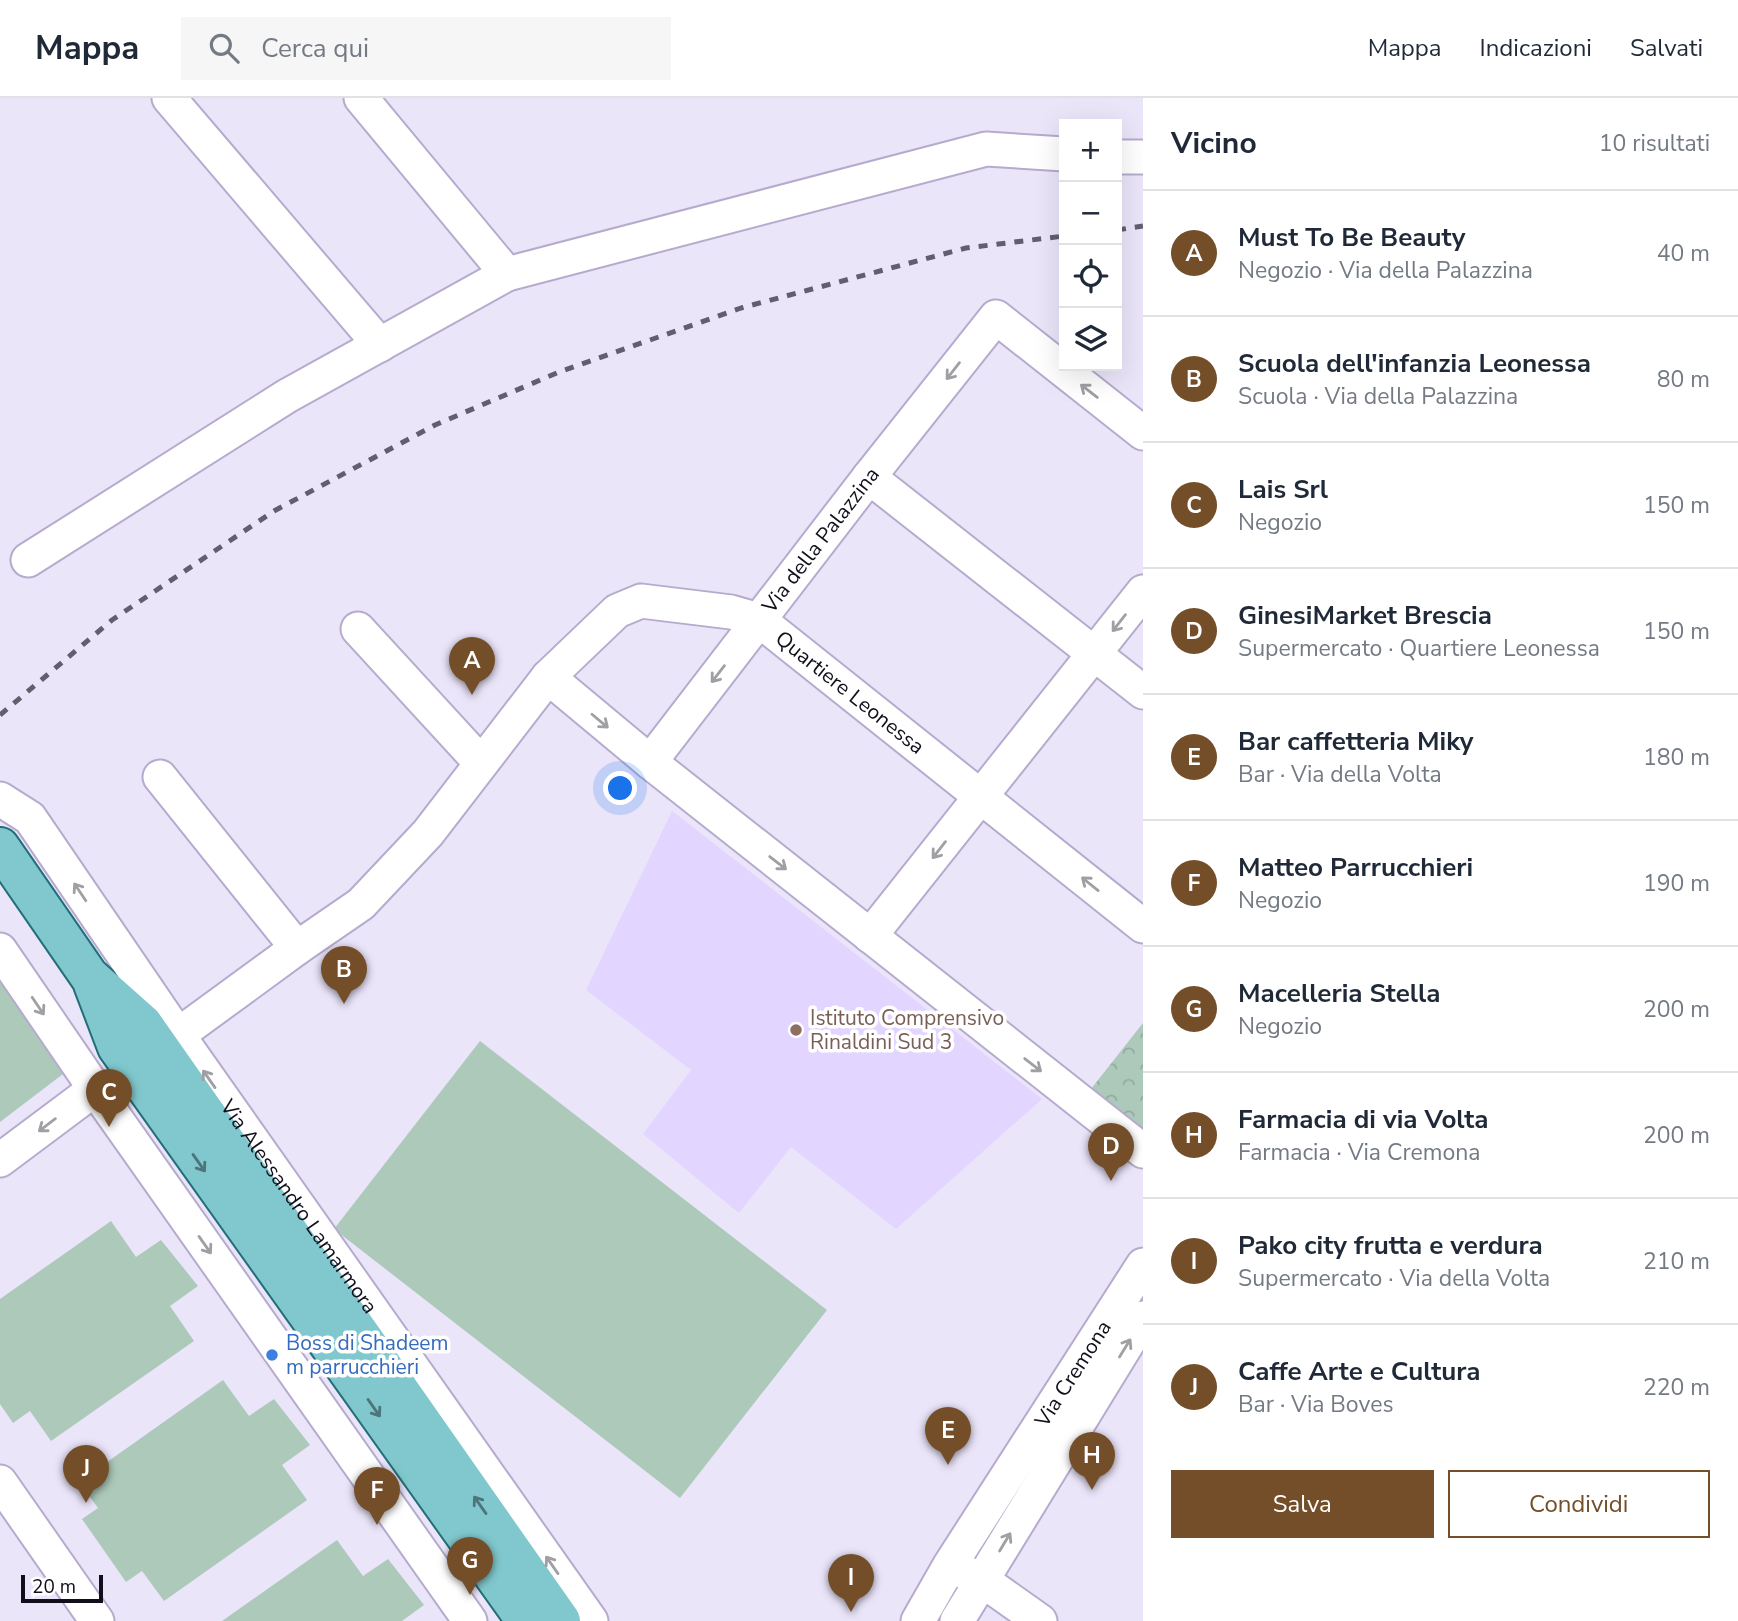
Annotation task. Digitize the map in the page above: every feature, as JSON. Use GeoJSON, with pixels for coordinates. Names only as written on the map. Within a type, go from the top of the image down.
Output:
{"type":"FeatureCollection","features":[{"type":"Feature","properties":{"kind":"main road","name":"Via Alessandro Lamarmora"},"geometry":{"type":"LineString","coordinates":[[0,847],[89,976],[117,1047],[526,1621]]}},
{"type":"Feature","properties":{"kind":"main road","name":"Via Alessandro Lamarmora"},"geometry":{"type":"LineString","coordinates":[[89,976],[143,1024],[561,1621]]}},
{"type":"Feature","properties":{"kind":"street"},"geometry":{"type":"LineString","coordinates":[[169,98],[380,345]]}},
{"type":"Feature","properties":{"kind":"street"},"geometry":{"type":"LineString","coordinates":[[361,98],[507,274]]}},
{"type":"Feature","properties":{"kind":"street"},"geometry":{"type":"LineString","coordinates":[[28,560],[287,396],[507,274],[986,149],[1059,154]]}},
{"type":"Feature","properties":{"kind":"street"},"geometry":{"type":"LineString","coordinates":[[1122,157],[1143,157]]}},
{"type":"Feature","properties":{"kind":"street","name":"Via della Palazzina"},"geometry":{"type":"LineString","coordinates":[[178,1035],[361,904],[428,833],[548,677],[617,611],[642,601],[732,612],[759,620],[996,317],[1143,433]]}},
{"type":"Feature","properties":{"kind":"street"},"geometry":{"type":"LineString","coordinates":[[869,477],[1143,692]]}},
{"type":"Feature","properties":{"kind":"street"},"geometry":{"type":"LineString","coordinates":[[870,936],[1143,592]]}},
{"type":"Feature","properties":{"kind":"street","name":"Quartiere Leonessa"},"geometry":{"type":"LineString","coordinates":[[650,762],[759,620],[1143,926]]}},
{"type":"Feature","properties":{"kind":"street"},"geometry":{"type":"LineString","coordinates":[[358,629],[481,763]]}},
{"type":"Feature","properties":{"kind":"street"},"geometry":{"type":"LineString","coordinates":[[548,677],[650,762],[1143,1151]]}},
{"type":"Feature","properties":{"kind":"street"},"geometry":{"type":"LineString","coordinates":[[160,777],[297,948]]}},
{"type":"Feature","properties":{"kind":"street","name":"Via Alessandro Lamarmora"},"geometry":{"type":"LineString","coordinates":[[0,799],[30,818],[178,1035],[591,1621]]}},
{"type":"Feature","properties":{"kind":"street"},"geometry":{"type":"LineString","coordinates":[[0,950],[470,1621]]}},
{"type":"Feature","properties":{"kind":"street"},"geometry":{"type":"LineString","coordinates":[[0,1160],[95,1089]]}},
{"type":"Feature","properties":{"kind":"street","name":"Via Cremona"},"geometry":{"type":"LineString","coordinates":[[918,1621],[1003,1481],[1136,1307],[1143,1265]]}},
{"type":"Feature","properties":{"kind":"street"},"geometry":{"type":"LineString","coordinates":[[957,1621],[1136,1307]]}},
{"type":"Feature","properties":{"kind":"street"},"geometry":{"type":"LineString","coordinates":[[0,1482],[97,1621]]}},
{"type":"Feature","properties":{"kind":"street"},"geometry":{"type":"LineString","coordinates":[[950,1565],[982,1580],[1040,1621]]}},
{"type":"Feature","properties":{"kind":"shaded area","name":"Istituto Comprensivo Rinaldini Sud 3"},"geometry":{"type":"Polygon","coordinates":[[[672,811],[1042,1099],[896,1229],[791,1147],[739,1213],[643,1134],[691,1070],[586,990],[672,811]]]}},
{"type":"Feature","properties":{"kind":"green space"},"geometry":{"type":"Polygon","coordinates":[[[0,981],[63,1074],[0,1122],[0,981]]]}},
{"type":"Feature","properties":{"kind":"green space"},"geometry":{"type":"Polygon","coordinates":[[[1143,1023],[1143,1136],[1087,1094],[1143,1023]]]}},
{"type":"Feature","properties":{"kind":"green space"},"geometry":{"type":"Polygon","coordinates":[[[480,1041],[827,1310],[680,1498],[334,1229],[480,1041]]]}},
{"type":"Feature","properties":{"kind":"green space"},"geometry":{"type":"Polygon","coordinates":[[[111,1221],[136,1257],[161,1240],[198,1286],[170,1306],[194,1341],[51,1441],[30,1411],[13,1423],[0,1404],[0,1299],[111,1221]]]}},
{"type":"Feature","properties":{"kind":"green space"},"geometry":{"type":"Polygon","coordinates":[[[223,1380],[249,1416],[274,1399],[310,1445],[282,1465],[307,1500],[164,1601],[142,1571],[126,1582],[82,1519],[98,1508],[79,1482],[223,1380]]]}},
{"type":"Feature","properties":{"kind":"green space"},"geometry":{"type":"Polygon","coordinates":[[[337,1540],[363,1576],[388,1559],[424,1605],[402,1621],[222,1621],[337,1540]]]}},
{"type":"Feature","properties":{"kind":"railway"},"geometry":{"type":"LineString","coordinates":[[1122,229],[1143,226]]}},
{"type":"Feature","properties":{"kind":"railway"},"geometry":{"type":"LineString","coordinates":[[0,715],[112,620],[274,511],[435,425],[559,372],[741,308],[966,248],[1059,237]]}},
{"type":"Feature","properties":{"kind":"place","name":"Must To Be Beauty"},"geometry":{"type":"Point","coordinates":[472,695]}},
{"type":"Feature","properties":{"kind":"place","name":"Scuola dell'infanzia Leonessa"},"geometry":{"type":"Point","coordinates":[344,1004]}},
{"type":"Feature","properties":{"kind":"place","name":"Istituto Comprensivo Rinaldini Sud 3"},"geometry":{"type":"Point","coordinates":[796,1030]}},
{"type":"Feature","properties":{"kind":"place","name":"Lais Srl"},"geometry":{"type":"Point","coordinates":[109,1127]}},
{"type":"Feature","properties":{"kind":"place","name":"GinesiMarket Brescia"},"geometry":{"type":"Point","coordinates":[1111,1181]}},
{"type":"Feature","properties":{"kind":"place","name":"Boss di Shadeem m parrucchieri"},"geometry":{"type":"Point","coordinates":[272,1355]}},
{"type":"Feature","properties":{"kind":"place","name":"Bar caffetteria Miky"},"geometry":{"type":"Point","coordinates":[948,1465]}},
{"type":"Feature","properties":{"kind":"place","name":"Farmacia di via Volta"},"geometry":{"type":"Point","coordinates":[1092,1490]}},
{"type":"Feature","properties":{"kind":"place","name":"Caffe Arte e Cultura"},"geometry":{"type":"Point","coordinates":[86,1503]}},
{"type":"Feature","properties":{"kind":"place","name":"Matteo Parrucchieri"},"geometry":{"type":"Point","coordinates":[377,1525]}},
{"type":"Feature","properties":{"kind":"place","name":"Macelleria Stella"},"geometry":{"type":"Point","coordinates":[470,1595]}},
{"type":"Feature","properties":{"kind":"place","name":"Pako city frutta e verdura"},"geometry":{"type":"Point","coordinates":[851,1612]}}]}
